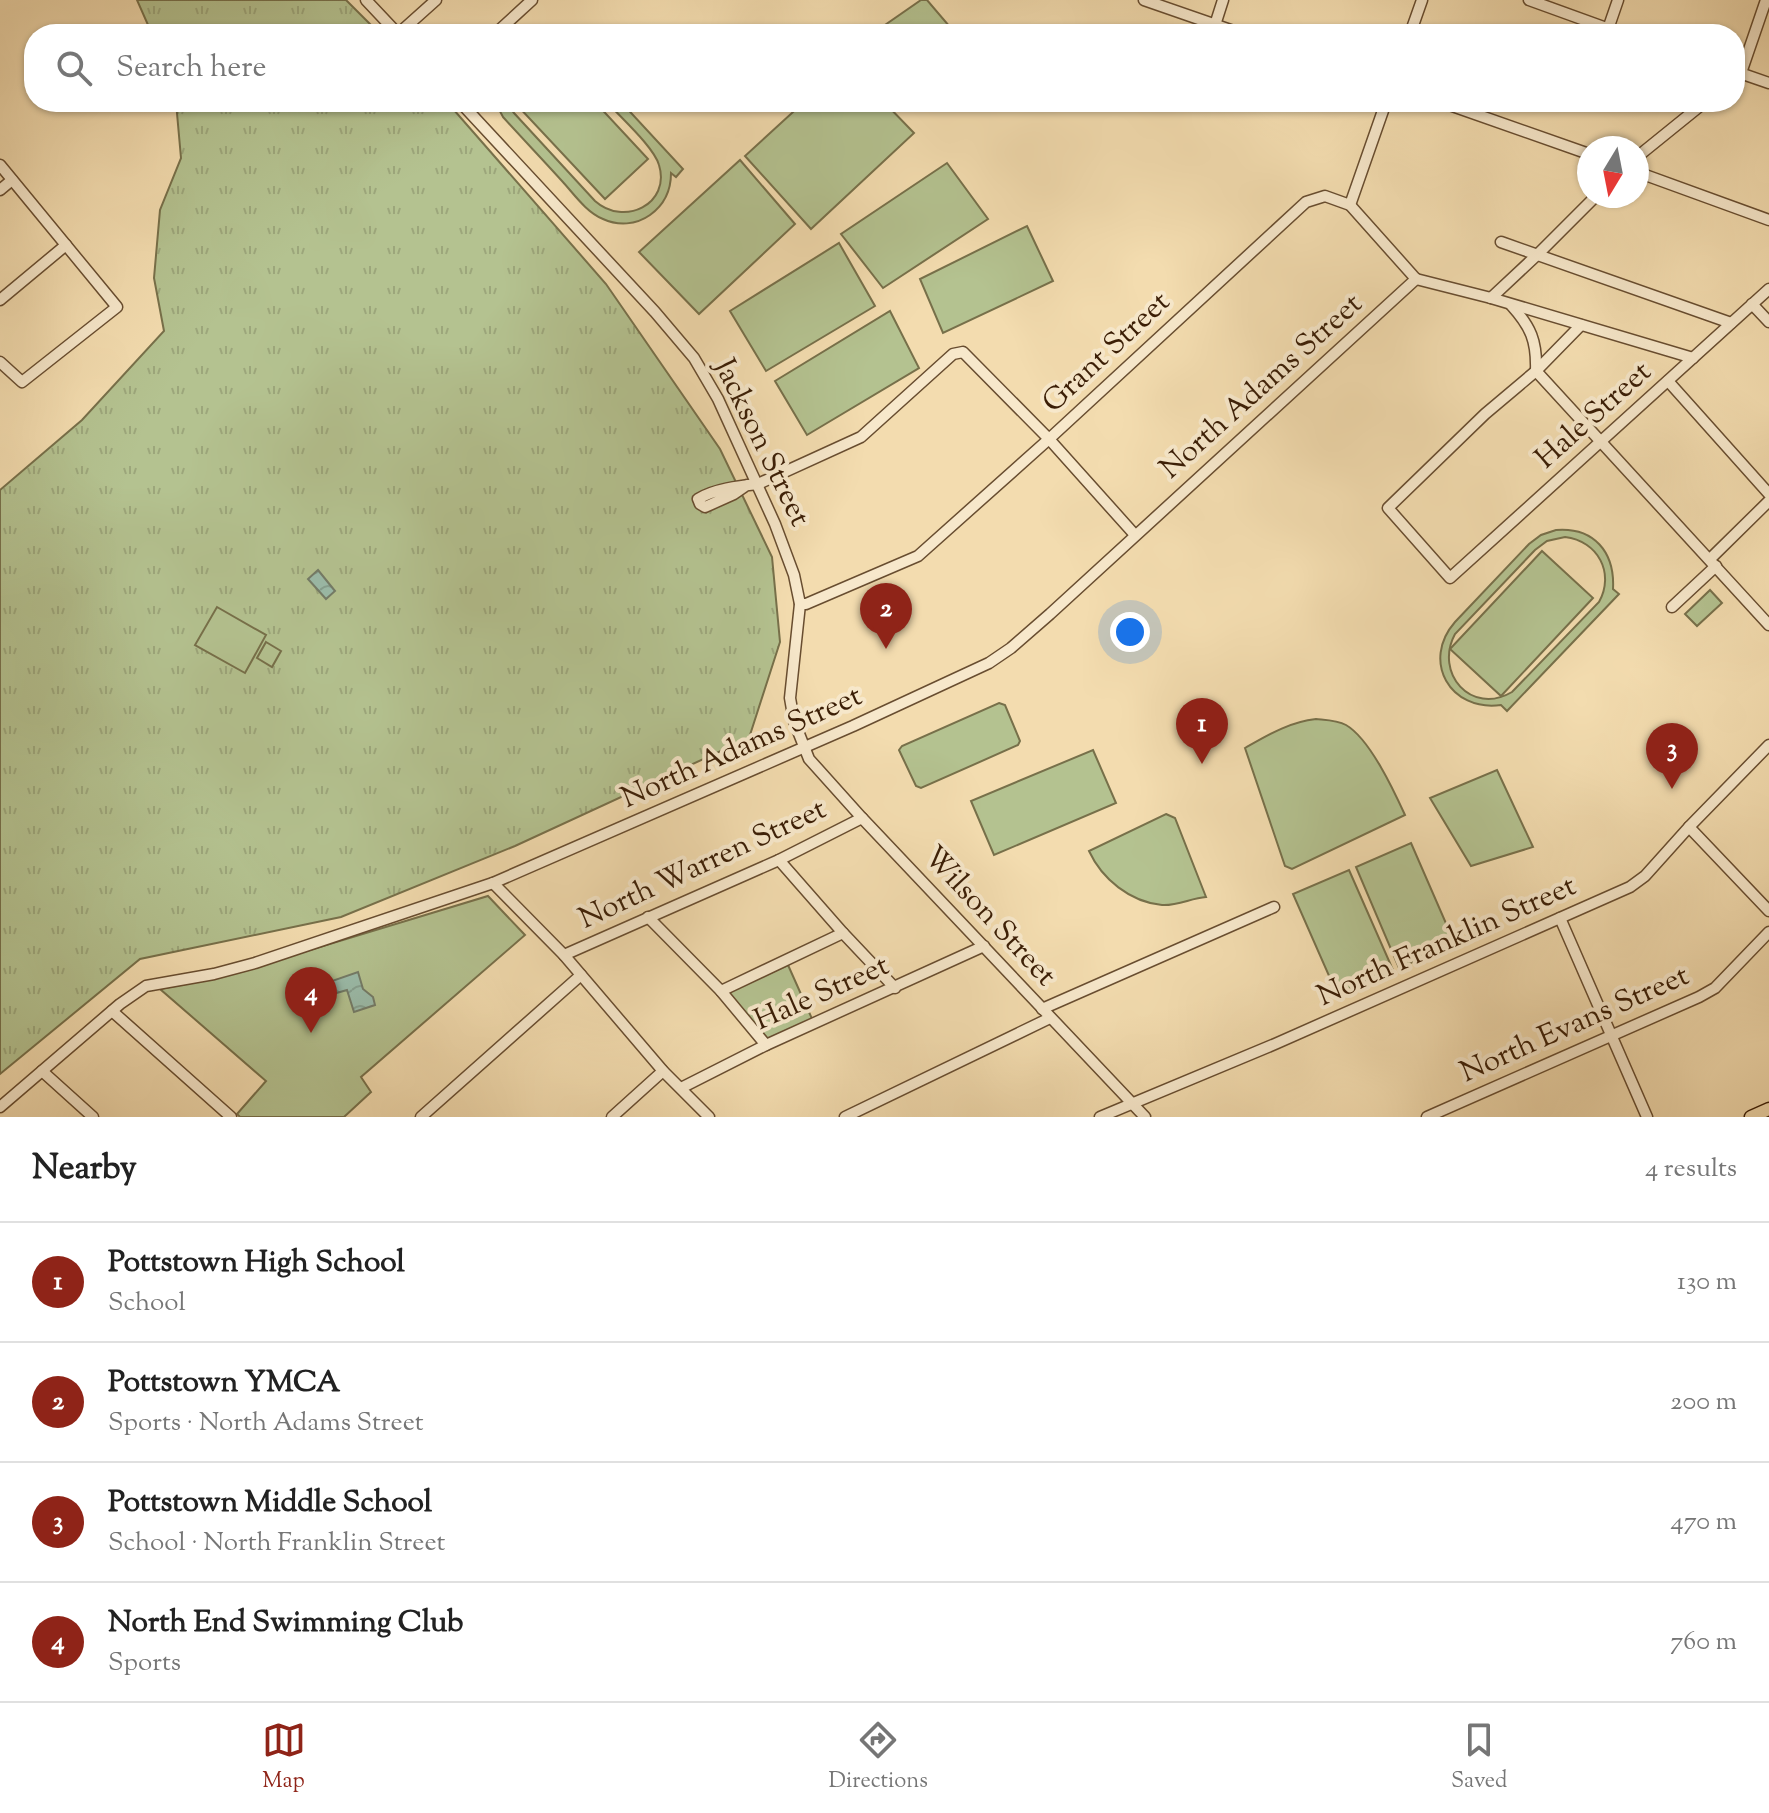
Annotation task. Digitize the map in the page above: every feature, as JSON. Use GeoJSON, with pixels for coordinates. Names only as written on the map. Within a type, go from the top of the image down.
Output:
{"type":"FeatureCollection","features":[{"type":"Feature","properties":{"kind":"main road"},"geometry":{"type":"LineString","coordinates":[[1751,1117],[1769,1109]]}},
{"type":"Feature","properties":{"kind":"street"},"geometry":{"type":"LineString","coordinates":[[366,0],[389,24]]}},
{"type":"Feature","properties":{"kind":"street"},"geometry":{"type":"LineString","coordinates":[[409,24],[436,0]]}},
{"type":"Feature","properties":{"kind":"street"},"geometry":{"type":"LineString","coordinates":[[506,24],[532,0]]}},
{"type":"Feature","properties":{"kind":"street"},"geometry":{"type":"LineString","coordinates":[[1144,0],[1212,24]]}},
{"type":"Feature","properties":{"kind":"street"},"geometry":{"type":"LineString","coordinates":[[1215,24],[1223,0]]}},
{"type":"Feature","properties":{"kind":"street"},"geometry":{"type":"LineString","coordinates":[[1414,24],[1422,0]]}},
{"type":"Feature","properties":{"kind":"street"},"geometry":{"type":"LineString","coordinates":[[1529,0],[1588,24]]}},
{"type":"Feature","properties":{"kind":"street"},"geometry":{"type":"LineString","coordinates":[[1610,24],[1618,0]]}},
{"type":"Feature","properties":{"kind":"street"},"geometry":{"type":"LineString","coordinates":[[1745,54],[1766,0]]}},
{"type":"Feature","properties":{"kind":"street"},"geometry":{"type":"LineString","coordinates":[[1745,76],[1769,83]]}},
{"type":"Feature","properties":{"kind":"street","name":"Jackson Street"},"geometry":{"type":"LineString","coordinates":[[469,112],[647,303],[694,358],[718,399],[752,484],[792,565],[800,604],[789,691],[794,721],[803,746]]}},
{"type":"Feature","properties":{"kind":"street"},"geometry":{"type":"LineString","coordinates":[[1383,112],[1350,205],[1416,279],[1509,303],[1693,358]]}},
{"type":"Feature","properties":{"kind":"street"},"geometry":{"type":"LineString","coordinates":[[1469,112],[1577,150]]}},
{"type":"Feature","properties":{"kind":"street"},"geometry":{"type":"LineString","coordinates":[[1649,147],[1693,112]]}},
{"type":"Feature","properties":{"kind":"street"},"geometry":{"type":"LineString","coordinates":[[0,165],[117,307],[22,382],[0,362]]}},
{"type":"Feature","properties":{"kind":"street"},"geometry":{"type":"LineString","coordinates":[[1649,176],[1769,220]]}},
{"type":"Feature","properties":{"kind":"street"},"geometry":{"type":"LineString","coordinates":[[0,190],[12,180]]}},
{"type":"Feature","properties":{"kind":"street","name":"Grant Street"},"geometry":{"type":"LineString","coordinates":[[800,604],[918,556],[1306,202],[1325,196],[1350,205]]}},
{"type":"Feature","properties":{"kind":"street"},"geometry":{"type":"LineString","coordinates":[[1491,298],[1584,208]]}},
{"type":"Feature","properties":{"kind":"street"},"geometry":{"type":"LineString","coordinates":[[1501,242],[1731,323]]}},
{"type":"Feature","properties":{"kind":"street"},"geometry":{"type":"LineString","coordinates":[[0,300],[66,245]]}},
{"type":"Feature","properties":{"kind":"street","name":"North Adams Street"},"geometry":{"type":"LineString","coordinates":[[0,1107],[112,1011],[146,986],[244,966],[493,883],[997,659],[1416,279]]}},
{"type":"Feature","properties":{"kind":"street","name":"Hale Street"},"geometry":{"type":"LineString","coordinates":[[1536,371],[1485,414],[1388,508],[1450,578],[1769,289]]}},
{"type":"Feature","properties":{"kind":"street"},"geometry":{"type":"LineString","coordinates":[[1509,303],[1531,331],[1536,347],[1536,371],[1769,625]]}},
{"type":"Feature","properties":{"kind":"street"},"geometry":{"type":"LineString","coordinates":[[1752,304],[1769,322]]}},
{"type":"Feature","properties":{"kind":"street"},"geometry":{"type":"LineString","coordinates":[[1536,371],[1581,325]]}},
{"type":"Feature","properties":{"kind":"street"},"geometry":{"type":"LineString","coordinates":[[752,484],[861,437],[953,354],[963,352],[1049,439],[1135,535]]}},
{"type":"Feature","properties":{"kind":"street"},"geometry":{"type":"LineString","coordinates":[[1668,381],[1769,494]]}},
{"type":"Feature","properties":{"kind":"street"},"geometry":{"type":"LineString","coordinates":[[1672,607],[1769,501]]}},
{"type":"Feature","properties":{"kind":"street","name":"North Franklin Street"},"geometry":{"type":"LineString","coordinates":[[1100,1117],[1275,1044],[1630,887],[1645,876],[1769,745]]}},
{"type":"Feature","properties":{"kind":"street","name":"Wilson Street"},"geometry":{"type":"LineString","coordinates":[[803,746],[809,759],[862,818],[1145,1117]]}},
{"type":"Feature","properties":{"kind":"street","name":"North Warren Street"},"geometry":{"type":"LineString","coordinates":[[564,955],[779,860],[862,818]]}},
{"type":"Feature","properties":{"kind":"street"},"geometry":{"type":"LineString","coordinates":[[1689,827],[1769,911]]}},
{"type":"Feature","properties":{"kind":"street"},"geometry":{"type":"LineString","coordinates":[[779,860],[895,988]]}},
{"type":"Feature","properties":{"kind":"street"},"geometry":{"type":"LineString","coordinates":[[493,883],[564,955],[663,1071],[709,1117]]}},
{"type":"Feature","properties":{"kind":"street"},"geometry":{"type":"LineString","coordinates":[[845,1117],[1046,1013],[1274,907]]}},
{"type":"Feature","properties":{"kind":"street"},"geometry":{"type":"LineString","coordinates":[[648,917],[721,991],[766,1045]]}},
{"type":"Feature","properties":{"kind":"street"},"geometry":{"type":"LineString","coordinates":[[1560,918],[1647,1117]]}},
{"type":"Feature","properties":{"kind":"street","name":"North Evans Street"},"geometry":{"type":"LineString","coordinates":[[1427,1117],[1699,997],[1715,988],[1769,932]]}},
{"type":"Feature","properties":{"kind":"street"},"geometry":{"type":"LineString","coordinates":[[721,991],[843,933]]}},
{"type":"Feature","properties":{"kind":"street","name":"Hale Street"},"geometry":{"type":"LineString","coordinates":[[681,1088],[766,1045],[984,946]]}},
{"type":"Feature","properties":{"kind":"street","name":"North Warren Street"},"geometry":{"type":"LineString","coordinates":[[421,1117],[581,975]]}},
{"type":"Feature","properties":{"kind":"street"},"geometry":{"type":"LineString","coordinates":[[112,1011],[231,1117]]}},
{"type":"Feature","properties":{"kind":"street"},"geometry":{"type":"LineString","coordinates":[[42,1071],[93,1117]]}},
{"type":"Feature","properties":{"kind":"street"},"geometry":{"type":"LineString","coordinates":[[612,1117],[663,1071]]}},
{"type":"Feature","properties":{"kind":"green space"},"geometry":{"type":"Polygon","coordinates":[[[137,0],[346,0],[370,24],[148,24],[137,0]]]}},
{"type":"Feature","properties":{"kind":"green space"},"geometry":{"type":"Polygon","coordinates":[[[921,0],[927,0],[947,24],[886,24],[921,0]]]}},
{"type":"Feature","properties":{"kind":"green space"},"geometry":{"type":"Polygon","coordinates":[[[177,112],[456,112],[606,284],[720,449],[772,557],[780,642],[749,738],[515,846],[341,917],[140,959],[0,1074],[0,490],[82,420],[164,331],[154,278],[160,210],[181,158],[177,112]]]}},
{"type":"Feature","properties":{"kind":"green space"},"geometry":{"type":"Polygon","coordinates":[[[500,112],[513,112],[595,201],[607,209],[619,212],[642,207],[652,200],[661,179],[659,165],[651,150],[617,112],[630,112],[683,169],[676,177],[671,173],[666,197],[650,215],[633,223],[609,221],[591,212],[500,112]]]}},
{"type":"Feature","properties":{"kind":"green space"},"geometry":{"type":"Polygon","coordinates":[[[523,112],[604,112],[648,159],[605,199],[523,112]]]}},
{"type":"Feature","properties":{"kind":"green space"},"geometry":{"type":"Polygon","coordinates":[[[793,112],[894,112],[914,133],[811,229],[745,156],[793,112]]]}},
{"type":"Feature","properties":{"kind":"green space"},"geometry":{"type":"Polygon","coordinates":[[[740,160],[795,224],[699,314],[639,252],[740,160]]]}},
{"type":"Feature","properties":{"kind":"green space"},"geometry":{"type":"Polygon","coordinates":[[[947,163],[988,219],[883,288],[841,234],[947,163]]]}},
{"type":"Feature","properties":{"kind":"green space"},"geometry":{"type":"Polygon","coordinates":[[[1027,226],[1053,281],[943,333],[920,279],[1027,226]]]}},
{"type":"Feature","properties":{"kind":"green space"},"geometry":{"type":"Polygon","coordinates":[[[839,243],[875,306],[766,371],[730,311],[839,243]]]}},
{"type":"Feature","properties":{"kind":"green space"},"geometry":{"type":"Polygon","coordinates":[[[890,311],[919,368],[807,435],[775,381],[890,311]]]}},
{"type":"Feature","properties":{"kind":"green space"},"geometry":{"type":"Polygon","coordinates":[[[1569,530],[1600,544],[1610,564],[1613,589],[1619,594],[1507,711],[1501,705],[1483,705],[1468,700],[1455,692],[1446,681],[1441,667],[1445,637],[1455,622],[1541,535],[1569,530]],[[1565,537],[1547,541],[1535,550],[1455,634],[1449,663],[1460,687],[1483,699],[1512,692],[1599,602],[1605,580],[1604,570],[1594,552],[1577,540],[1565,537]]]}},
{"type":"Feature","properties":{"kind":"green space"},"geometry":{"type":"Polygon","coordinates":[[[1542,551],[1593,598],[1501,696],[1450,649],[1542,551]]]}},
{"type":"Feature","properties":{"kind":"green space"},"geometry":{"type":"Polygon","coordinates":[[[1710,590],[1722,603],[1697,626],[1685,614],[1710,590]]]}},
{"type":"Feature","properties":{"kind":"green space"},"geometry":{"type":"Polygon","coordinates":[[[217,607],[266,635],[245,673],[195,645],[217,607]]]}},
{"type":"Feature","properties":{"kind":"green space"},"geometry":{"type":"Polygon","coordinates":[[[266,642],[281,651],[272,667],[257,658],[266,642]]]}},
{"type":"Feature","properties":{"kind":"green space"},"geometry":{"type":"Polygon","coordinates":[[[999,703],[1005,705],[1020,741],[1018,745],[921,788],[916,786],[899,750],[902,746],[999,703]]]}},
{"type":"Feature","properties":{"kind":"green space"},"geometry":{"type":"Polygon","coordinates":[[[1316,719],[1339,722],[1355,732],[1380,766],[1405,815],[1292,869],[1285,866],[1245,748],[1288,726],[1316,719]]]}},
{"type":"Feature","properties":{"kind":"green space"},"geometry":{"type":"Polygon","coordinates":[[[1093,750],[1116,803],[994,855],[971,801],[1093,750]]]}},
{"type":"Feature","properties":{"kind":"green space"},"geometry":{"type":"Polygon","coordinates":[[[1497,770],[1533,847],[1471,866],[1430,798],[1497,770]]]}},
{"type":"Feature","properties":{"kind":"green space"},"geometry":{"type":"Polygon","coordinates":[[[1166,814],[1175,818],[1206,897],[1168,905],[1139,899],[1109,880],[1089,851],[1166,814]]]}},
{"type":"Feature","properties":{"kind":"green space"},"geometry":{"type":"Polygon","coordinates":[[[1411,843],[1455,944],[1399,968],[1356,867],[1411,843]]]}},
{"type":"Feature","properties":{"kind":"green space"},"geometry":{"type":"Polygon","coordinates":[[[1349,870],[1393,970],[1337,994],[1293,894],[1349,870]]]}},
{"type":"Feature","properties":{"kind":"green space"},"geometry":{"type":"Polygon","coordinates":[[[488,896],[525,935],[361,1077],[371,1092],[344,1117],[240,1117],[237,1114],[266,1081],[160,989],[221,977],[488,896]]]}},
{"type":"Feature","properties":{"kind":"green space"},"geometry":{"type":"Polygon","coordinates":[[[788,965],[813,1021],[773,1039],[766,1038],[727,993],[788,965]]]}},
{"type":"Feature","properties":{"kind":"water"},"geometry":{"type":"Polygon","coordinates":[[[318,570],[335,591],[326,599],[308,579],[318,570]]]}},
{"type":"Feature","properties":{"kind":"water"},"geometry":{"type":"Polygon","coordinates":[[[358,972],[363,989],[373,997],[375,1005],[354,1012],[347,990],[333,994],[329,982],[358,972]]]}},
{"type":"Feature","properties":{"kind":"place","name":"Pottstown YMCA"},"geometry":{"type":"Point","coordinates":[886,649]}},
{"type":"Feature","properties":{"kind":"place","name":"Pottstown High School"},"geometry":{"type":"Point","coordinates":[1202,764]}},
{"type":"Feature","properties":{"kind":"place","name":"Pottstown Middle School"},"geometry":{"type":"Point","coordinates":[1672,789]}},
{"type":"Feature","properties":{"kind":"place","name":"North End Swimming Club"},"geometry":{"type":"Point","coordinates":[311,1033]}}]}
